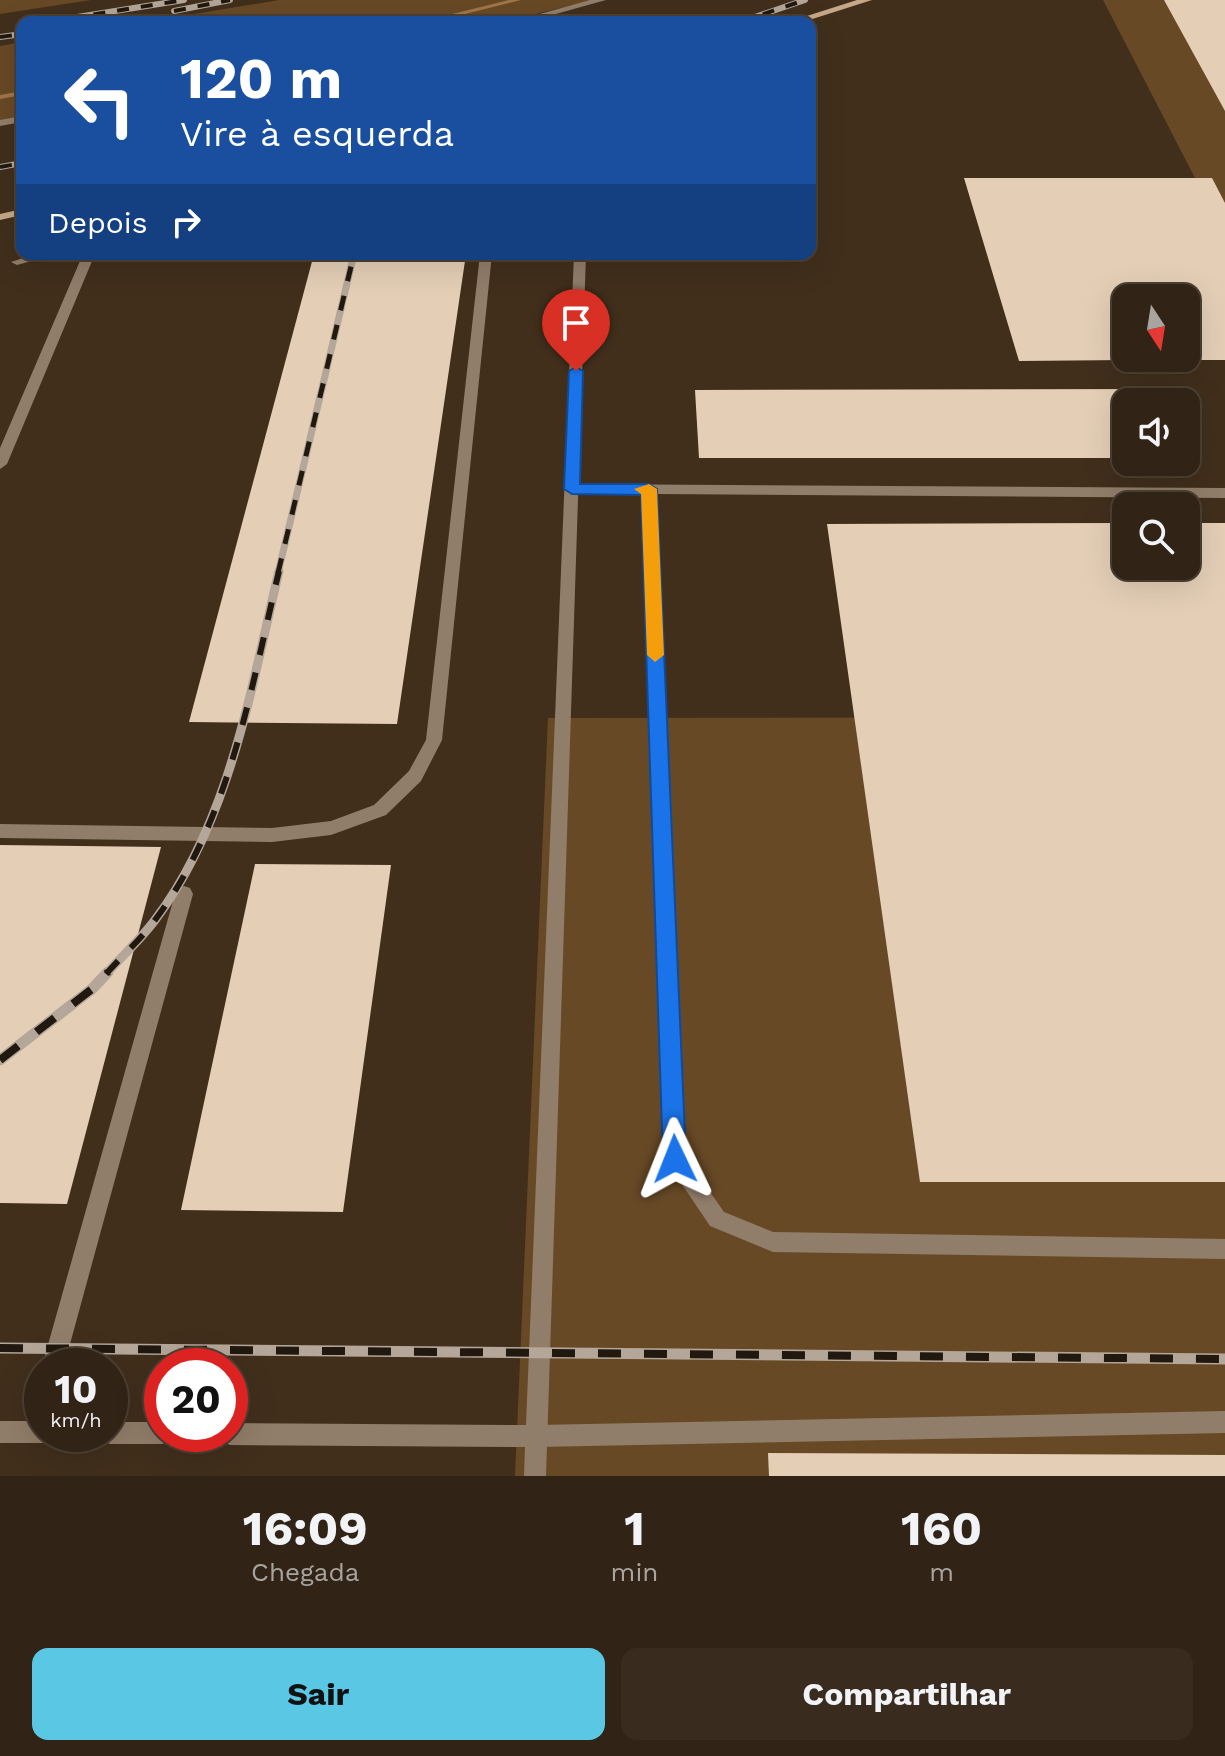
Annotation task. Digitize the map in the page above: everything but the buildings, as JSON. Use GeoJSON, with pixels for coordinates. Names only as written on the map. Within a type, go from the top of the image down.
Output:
{"type":"FeatureCollection","features":[{"type":"Feature","properties":{"kind":"street"},"geometry":{"type":"LineString","coordinates":[[539,16],[601,0]]}},
{"type":"Feature","properties":{"kind":"street"},"geometry":{"type":"LineString","coordinates":[[813,16],[867,0]]}},
{"type":"Feature","properties":{"kind":"street"},"geometry":{"type":"LineString","coordinates":[[17,262],[26,260]]}},
{"type":"Feature","properties":{"kind":"street"},"geometry":{"type":"LineString","coordinates":[[0,464],[86,260]]}},
{"type":"Feature","properties":{"kind":"street"},"geometry":{"type":"LineString","coordinates":[[0,831],[272,835],[331,828],[380,810],[415,776],[434,740],[485,260]]}},
{"type":"Feature","properties":{"kind":"street"},"geometry":{"type":"LineString","coordinates":[[535,1476],[580,260]]}},
{"type":"Feature","properties":{"kind":"street"},"geometry":{"type":"LineString","coordinates":[[572,489],[1225,493]]}},
{"type":"Feature","properties":{"kind":"street"},"geometry":{"type":"LineString","coordinates":[[649,489],[675,1159],[717,1219],[773,1242],[1225,1249]]}},
{"type":"Feature","properties":{"kind":"street"},"geometry":{"type":"LineString","coordinates":[[58,1348],[184,894]]}},
{"type":"Feature","properties":{"kind":"street"},"geometry":{"type":"LineString","coordinates":[[248,1434],[537,1436],[1225,1422]]}},
{"type":"Feature","properties":{"kind":"street"},"geometry":{"type":"LineString","coordinates":[[0,1432],[24,1432]]}},
{"type":"Feature","properties":{"kind":"shaded area"},"geometry":{"type":"Polygon","coordinates":[[[0,0],[91,0],[0,14],[0,0]]]}},
{"type":"Feature","properties":{"kind":"shaded area"},"geometry":{"type":"Polygon","coordinates":[[[279,0],[593,0],[528,16],[182,16],[279,0]]]}},
{"type":"Feature","properties":{"kind":"shaded area"},"geometry":{"type":"Polygon","coordinates":[[[1103,0],[1225,0],[1225,236],[1103,0]]]}},
{"type":"Feature","properties":{"kind":"shaded area"},"geometry":{"type":"Polygon","coordinates":[[[16,43],[16,119],[0,121],[0,46],[16,43]]]}},
{"type":"Feature","properties":{"kind":"shaded area"},"geometry":{"type":"Polygon","coordinates":[[[1225,717],[1225,1476],[515,1476],[548,718],[1225,717]]]}},
{"type":"Feature","properties":{"kind":"waterway"},"geometry":{"type":"LineString","coordinates":[[450,16],[518,0]]}},
{"type":"Feature","properties":{"kind":"waterway"},"geometry":{"type":"LineString","coordinates":[[0,97],[16,94]]}},
{"type":"Feature","properties":{"kind":"railway"},"geometry":{"type":"LineString","coordinates":[[84,16],[184,0]]}},
{"type":"Feature","properties":{"kind":"railway"},"geometry":{"type":"LineString","coordinates":[[174,11],[230,0]]}},
{"type":"Feature","properties":{"kind":"railway"},"geometry":{"type":"LineString","coordinates":[[758,16],[805,0]]}},
{"type":"Feature","properties":{"kind":"railway"},"geometry":{"type":"LineString","coordinates":[[0,37],[16,35]]}},
{"type":"Feature","properties":{"kind":"railway"},"geometry":{"type":"LineString","coordinates":[[0,167],[16,164]]}},
{"type":"Feature","properties":{"kind":"railway"},"geometry":{"type":"LineString","coordinates":[[278,573],[353,260]]}},
{"type":"Feature","properties":{"kind":"railway"},"geometry":{"type":"LineString","coordinates":[[106,974],[155,920],[181,881],[202,840],[235,752],[279,571]]}},
{"type":"Feature","properties":{"kind":"railway"},"geometry":{"type":"LineString","coordinates":[[0,1060],[92,989],[108,972]]}},
{"type":"Feature","properties":{"kind":"railway"},"geometry":{"type":"LineString","coordinates":[[0,1348],[1225,1359]]}},
{"type":"Feature","properties":{"kind":"slow traffic"},"geometry":{"type":"LineString","coordinates":[[642,489],[649,489],[655,655]]}},
{"type":"Feature","properties":{"kind":"route"},"geometry":{"type":"LineString","coordinates":[[576,371],[572,489],[649,489],[675,1159]]}}]}
